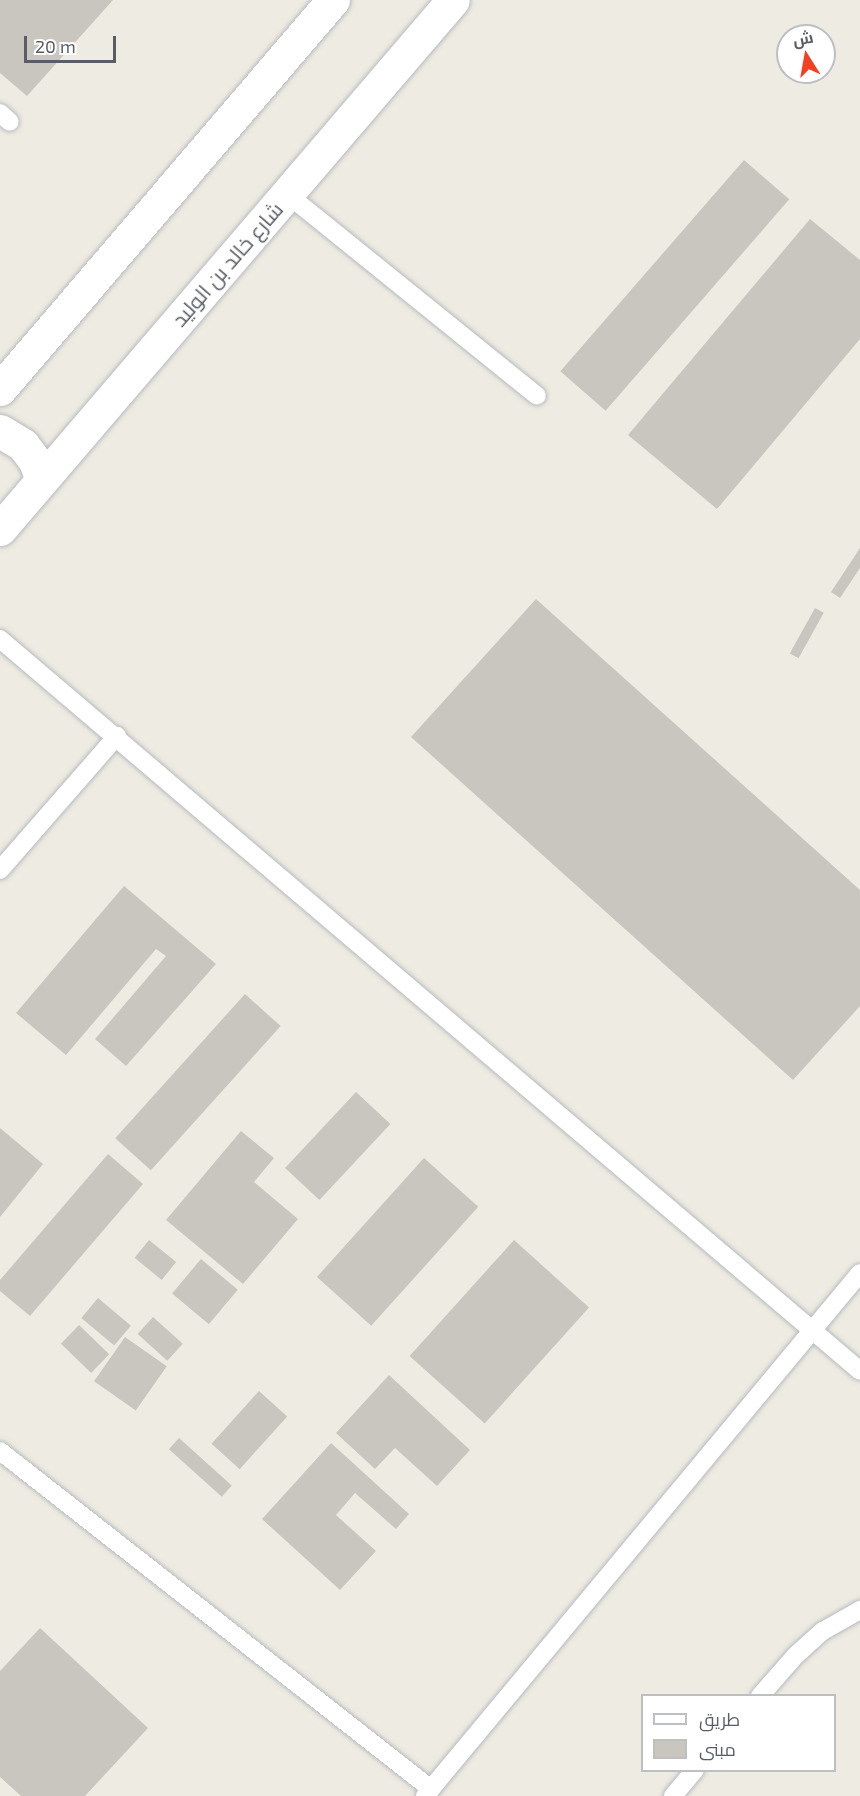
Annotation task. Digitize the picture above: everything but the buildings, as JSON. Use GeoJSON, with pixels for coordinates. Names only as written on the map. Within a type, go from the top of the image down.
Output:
{"type":"FeatureCollection","features":[{"type":"Feature","properties":{"kind":"main road"},"geometry":{"type":"LineString","coordinates":[[0,389],[333,0]]}},
{"type":"Feature","properties":{"kind":"main road","name":"شارع خالد بن الوليد"},"geometry":{"type":"LineString","coordinates":[[0,529],[453,0]]}},
{"type":"Feature","properties":{"kind":"main road"},"geometry":{"type":"LineString","coordinates":[[0,431],[23,445],[42,480]]}},
{"type":"Feature","properties":{"kind":"lane"},"geometry":{"type":"LineString","coordinates":[[287,194],[537,396]]}},
{"type":"Feature","properties":{"kind":"lane"},"geometry":{"type":"LineString","coordinates":[[0,639],[117,736],[860,1371]]}},
{"type":"Feature","properties":{"kind":"lane"},"geometry":{"type":"LineString","coordinates":[[0,870],[117,736]]}},
{"type":"Feature","properties":{"kind":"lane"},"geometry":{"type":"LineString","coordinates":[[0,1451],[428,1792],[860,1273]]}},
{"type":"Feature","properties":{"kind":"lane"},"geometry":{"type":"LineString","coordinates":[[761,1694],[796,1655],[823,1631],[860,1610]]}},
{"type":"Feature","properties":{"kind":"lane"},"geometry":{"type":"LineString","coordinates":[[673,1796],[693,1772]]}}]}
